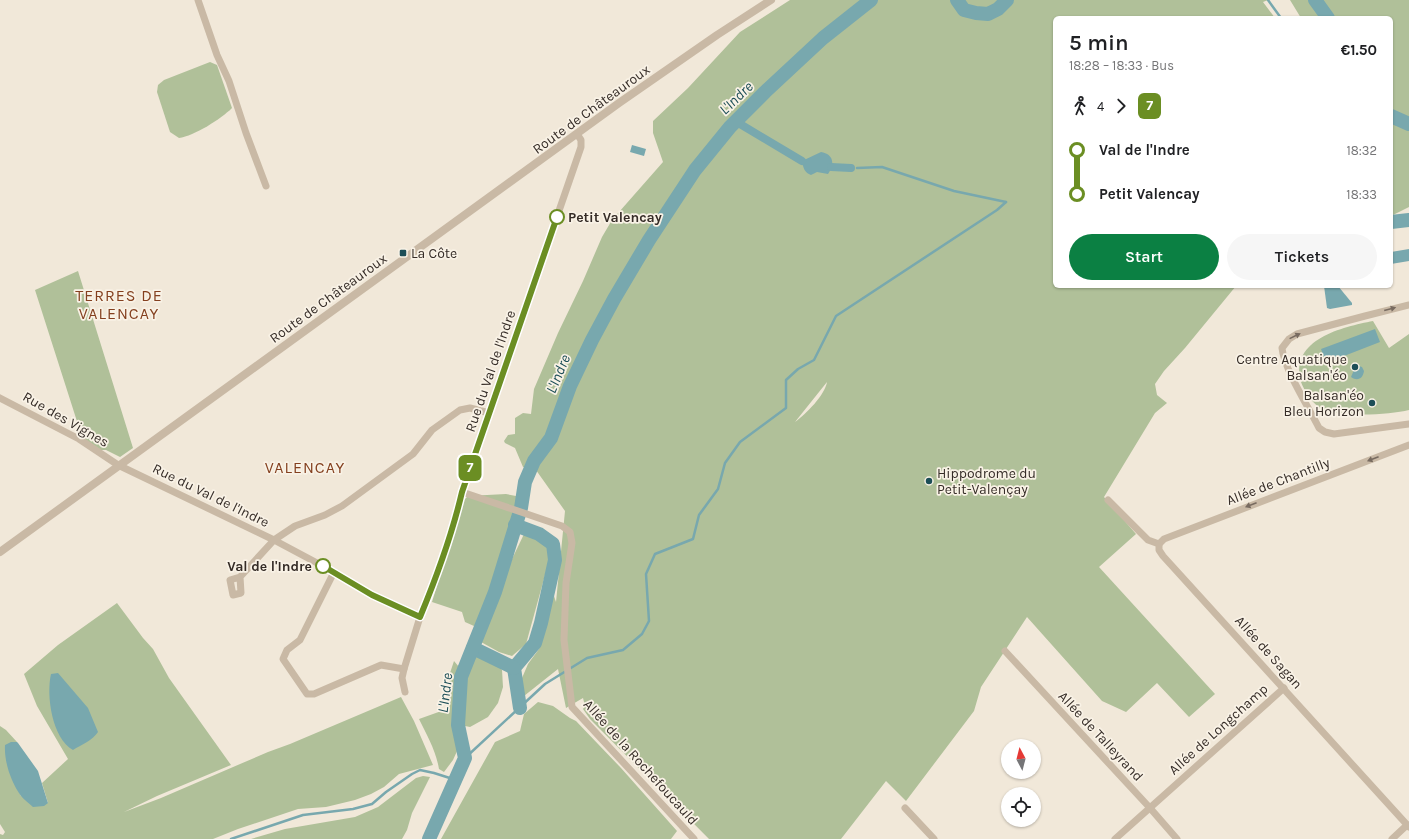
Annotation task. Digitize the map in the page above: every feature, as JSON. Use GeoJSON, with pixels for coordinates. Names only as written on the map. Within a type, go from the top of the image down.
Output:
{"type":"FeatureCollection","features":[{"type":"Feature","properties":{"kind":"street"},"geometry":{"type":"LineString","coordinates":[[198,0],[217,56],[229,81],[246,133],[266,186]]}},
{"type":"Feature","properties":{"kind":"street","name":"Route de Châteauroux"},"geometry":{"type":"LineString","coordinates":[[0,552],[619,103],[717,35],[771,0]]}},
{"type":"Feature","properties":{"kind":"street","name":"Rue du Val de l'Indre"},"geometry":{"type":"LineString","coordinates":[[405,692],[402,678],[420,617],[434,584],[462,492],[581,146],[581,140],[577,134]]}},
{"type":"Feature","properties":{"kind":"street"},"geometry":{"type":"LineString","coordinates":[[1409,305],[1297,334],[1289,339],[1282,348],[1285,362],[1293,379],[1319,428],[1325,432],[1334,434],[1409,424]]}},
{"type":"Feature","properties":{"kind":"street","name":"Rue des Vignes"},"geometry":{"type":"LineString","coordinates":[[0,398],[79,439],[118,465]]}},
{"type":"Feature","properties":{"kind":"street"},"geometry":{"type":"LineString","coordinates":[[240,577],[274,540],[295,526],[325,515],[342,506],[413,454],[432,430],[460,410],[470,408],[489,413]]}},
{"type":"Feature","properties":{"kind":"street","name":"Allée de Chantilly"},"geometry":{"type":"LineString","coordinates":[[1159,544],[1164,539],[1409,445]]}},
{"type":"Feature","properties":{"kind":"street","name":"Rue du Val de l'Indre"},"geometry":{"type":"LineString","coordinates":[[118,465],[274,540],[334,572],[372,595],[420,617]]}},
{"type":"Feature","properties":{"kind":"street","name":"Allée de la Rochefoucauld"},"geometry":{"type":"LineString","coordinates":[[462,492],[562,526],[570,532],[572,543],[566,584],[564,640],[572,707],[694,839]]}},
{"type":"Feature","properties":{"kind":"street"},"geometry":{"type":"LineString","coordinates":[[1108,500],[1148,540],[1159,544]]}},
{"type":"Feature","properties":{"kind":"street","name":"Allée de Sagan"},"geometry":{"type":"LineString","coordinates":[[1159,544],[1159,550],[1163,556],[1408,826]]}},
{"type":"Feature","properties":{"kind":"street"},"geometry":{"type":"LineString","coordinates":[[334,572],[300,640],[288,650],[283,659],[306,694],[314,694],[381,665],[404,669]]}},
{"type":"Feature","properties":{"kind":"street","name":"Allée de Talleyrand"},"geometry":{"type":"LineString","coordinates":[[1005,651],[1177,839]]}},
{"type":"Feature","properties":{"kind":"street","name":"Allée de Longchamp"},"geometry":{"type":"LineString","coordinates":[[1115,839],[1284,688]]}},
{"type":"Feature","properties":{"kind":"street"},"geometry":{"type":"LineString","coordinates":[[905,808],[934,839]]}},
{"type":"Feature","properties":{"kind":"street"},"geometry":{"type":"LineString","coordinates":[[1392,839],[1408,826]]}},
{"type":"Feature","properties":{"kind":"green space"},"geometry":{"type":"Polygon","coordinates":[[[790,0],[1268,0],[1263,2],[1274,16],[1053,16],[1053,288],[1234,288],[1164,371],[1155,384],[1157,395],[1167,403],[1155,413],[1104,497],[1136,534],[1099,567],[1215,694],[1189,717],[1157,683],[1126,712],[1102,701],[1027,617],[981,687],[974,711],[906,801],[886,781],[841,839],[709,839],[590,719],[583,709],[585,706],[583,698],[566,708],[558,669],[524,696],[522,678],[528,664],[539,649],[548,608],[554,596],[556,602],[565,511],[531,463],[529,468],[523,467],[515,448],[504,441],[508,435],[515,434],[515,418],[523,413],[531,414],[534,389],[602,237],[612,220],[663,162],[653,133],[653,121],[688,88],[740,32],[790,0]],[[827,382],[795,422],[814,404],[823,393],[827,382]]]}},
{"type":"Feature","properties":{"kind":"green space"},"geometry":{"type":"Polygon","coordinates":[[[1290,0],[1409,0],[1409,207],[1393,215],[1393,16],[1300,16],[1290,0]]]}},
{"type":"Feature","properties":{"kind":"green space"},"geometry":{"type":"Polygon","coordinates":[[[210,62],[217,65],[232,108],[207,126],[185,137],[179,138],[170,132],[157,92],[158,85],[164,80],[210,62]]]}},
{"type":"Feature","properties":{"kind":"green space"},"geometry":{"type":"Polygon","coordinates":[[[78,271],[133,448],[120,457],[106,450],[100,450],[82,437],[35,290],[78,271]]]}},
{"type":"Feature","properties":{"kind":"green space","name":"Centre Aquatique Balsan'éo"},"geometry":{"type":"Polygon","coordinates":[[[1373,321],[1389,348],[1409,334],[1409,410],[1376,414],[1350,414],[1338,413],[1319,407],[1308,396],[1301,382],[1299,367],[1303,355],[1311,345],[1321,338],[1347,327],[1373,321]]]}},
{"type":"Feature","properties":{"kind":"green space"},"geometry":{"type":"Polygon","coordinates":[[[506,494],[516,496],[521,501],[507,546],[479,622],[474,626],[465,622],[462,612],[432,602],[463,501],[468,496],[506,494]]]}},
{"type":"Feature","properties":{"kind":"green space"},"geometry":{"type":"Polygon","coordinates":[[[525,532],[542,541],[548,547],[550,557],[526,644],[512,656],[499,652],[481,642],[512,559],[525,532]]]}},
{"type":"Feature","properties":{"kind":"green space"},"geometry":{"type":"Polygon","coordinates":[[[117,603],[153,649],[169,678],[231,765],[157,796],[124,812],[161,798],[401,697],[414,721],[433,765],[399,774],[384,787],[355,800],[326,807],[298,809],[213,839],[0,839],[0,834],[3,835],[5,832],[0,824],[0,726],[17,742],[11,742],[10,773],[21,796],[48,803],[42,783],[68,759],[37,706],[24,674],[58,645],[117,603]]]}},
{"type":"Feature","properties":{"kind":"green space"},"geometry":{"type":"Polygon","coordinates":[[[476,654],[493,660],[502,670],[503,687],[498,703],[488,717],[470,727],[465,726],[461,704],[468,675],[476,654]]]}},
{"type":"Feature","properties":{"kind":"green space"},"geometry":{"type":"Polygon","coordinates":[[[454,661],[459,667],[454,705],[458,749],[453,760],[444,772],[439,769],[433,749],[419,719],[447,709],[447,682],[454,661]]]}},
{"type":"Feature","properties":{"kind":"green space"},"geometry":{"type":"Polygon","coordinates":[[[538,702],[553,706],[576,721],[621,768],[677,831],[671,839],[441,839],[495,742],[520,731],[524,714],[538,702]]]}},
{"type":"Feature","properties":{"kind":"green space"},"geometry":{"type":"Polygon","coordinates":[[[423,776],[430,777],[412,813],[407,830],[402,839],[251,839],[285,829],[355,817],[378,807],[416,778],[423,776]]]}},
{"type":"Feature","properties":{"kind":"water"},"geometry":{"type":"Polygon","coordinates":[[[632,145],[646,149],[644,156],[630,152],[632,145]]]}},
{"type":"Feature","properties":{"kind":"water"},"geometry":{"type":"Polygon","coordinates":[[[821,152],[829,155],[832,160],[832,167],[828,174],[817,172],[811,175],[807,173],[802,161],[821,152]]]}},
{"type":"Feature","properties":{"kind":"water"},"geometry":{"type":"Polygon","coordinates":[[[1409,249],[1409,261],[1393,264],[1393,252],[1409,249]]]}},
{"type":"Feature","properties":{"kind":"water"},"geometry":{"type":"Polygon","coordinates":[[[1324,288],[1340,288],[1352,303],[1352,305],[1330,309],[1327,308],[1324,288]]]}},
{"type":"Feature","properties":{"kind":"water"},"geometry":{"type":"Polygon","coordinates":[[[1375,329],[1380,342],[1326,363],[1321,349],[1375,329]]]}},
{"type":"Feature","properties":{"kind":"water"},"geometry":{"type":"Polygon","coordinates":[[[1356,365],[1362,367],[1364,371],[1363,376],[1358,379],[1351,377],[1356,365]]]}},
{"type":"Feature","properties":{"kind":"water"},"geometry":{"type":"Polygon","coordinates":[[[58,673],[88,708],[98,732],[90,740],[73,750],[60,736],[52,716],[49,693],[51,674],[58,673]]]}},
{"type":"Feature","properties":{"kind":"water"},"geometry":{"type":"Polygon","coordinates":[[[11,742],[18,743],[38,771],[48,803],[44,806],[33,807],[22,797],[14,785],[7,765],[5,751],[5,745],[11,742]]]}},
{"type":"Feature","properties":{"kind":"waterway","name":"L'Indre"},"geometry":{"type":"LineString","coordinates":[[429,839],[465,758],[458,725],[461,677],[495,592],[521,508],[525,482],[534,461],[551,438],[570,386],[592,340],[649,240],[695,170],[730,127],[823,38],[871,0]]}},
{"type":"Feature","properties":{"kind":"waterway","name":"L'Indre"},"geometry":{"type":"LineString","coordinates":[[957,0],[964,10],[988,14],[998,9],[1007,0]]}},
{"type":"Feature","properties":{"kind":"waterway"},"geometry":{"type":"LineString","coordinates":[[1268,0],[1280,16]]}},
{"type":"Feature","properties":{"kind":"waterway","name":"L'Indre"},"geometry":{"type":"LineString","coordinates":[[1315,0],[1327,16]]}},
{"type":"Feature","properties":{"kind":"waterway","name":"L'Indre"},"geometry":{"type":"LineString","coordinates":[[1393,117],[1409,124]]}},
{"type":"Feature","properties":{"kind":"waterway"},"geometry":{"type":"LineString","coordinates":[[735,121],[802,161]]}},
{"type":"Feature","properties":{"kind":"waterway"},"geometry":{"type":"LineString","coordinates":[[831,167],[851,168]]}},
{"type":"Feature","properties":{"kind":"waterway"},"geometry":{"type":"LineString","coordinates":[[857,168],[882,167],[954,191],[1006,202]]}},
{"type":"Feature","properties":{"kind":"waterway"},"geometry":{"type":"LineString","coordinates":[[465,758],[545,684],[587,658],[623,650],[642,634],[649,621],[646,574],[655,554],[693,539],[699,515],[718,489],[725,463],[740,442],[786,408],[786,380],[798,369],[814,360],[836,316],[997,210],[1006,202]]}},
{"type":"Feature","properties":{"kind":"waterway"},"geometry":{"type":"LineString","coordinates":[[1393,222],[1409,220]]}},
{"type":"Feature","properties":{"kind":"waterway"},"geometry":{"type":"LineString","coordinates":[[515,525],[539,534],[553,544],[555,560],[535,643],[514,668],[520,708]]}},
{"type":"Feature","properties":{"kind":"waterway"},"geometry":{"type":"LineString","coordinates":[[473,648],[514,668]]}},
{"type":"Feature","properties":{"kind":"waterway"},"geometry":{"type":"LineString","coordinates":[[231,839],[303,815],[353,809],[372,804],[386,792],[420,770],[456,780]]}},
{"type":"Feature","properties":{"kind":"bus line","name":"7"},"geometry":{"type":"LineString","coordinates":[[323,566],[372,595],[420,617],[434,584],[462,492],[557,217]]}},
{"type":"Feature","properties":{"kind":"place","name":"Petit Valencay"},"geometry":{"type":"Point","coordinates":[557,217]}},
{"type":"Feature","properties":{"kind":"place","name":"La Côte"},"geometry":{"type":"Point","coordinates":[403,253]}},
{"type":"Feature","properties":{"kind":"place","name":"Centre Aquatique Balsan'éo"},"geometry":{"type":"Point","coordinates":[1355,367]}},
{"type":"Feature","properties":{"kind":"place","name":"Balsan'éo Bleu Horizon"},"geometry":{"type":"Point","coordinates":[1372,403]}},
{"type":"Feature","properties":{"kind":"place","name":"Hippodrome du Petit-Valençay"},"geometry":{"type":"Point","coordinates":[929,481]}},
{"type":"Feature","properties":{"kind":"place","name":"Val de l'Indre"},"geometry":{"type":"Point","coordinates":[323,566]}},
{"type":"Feature","properties":{"kind":"district","name":"TERRES DE VALENCAY"},"geometry":{"type":"Point","coordinates":[119,304]}},
{"type":"Feature","properties":{"kind":"district","name":"VALENCAY"},"geometry":{"type":"Point","coordinates":[305,467]}}]}
